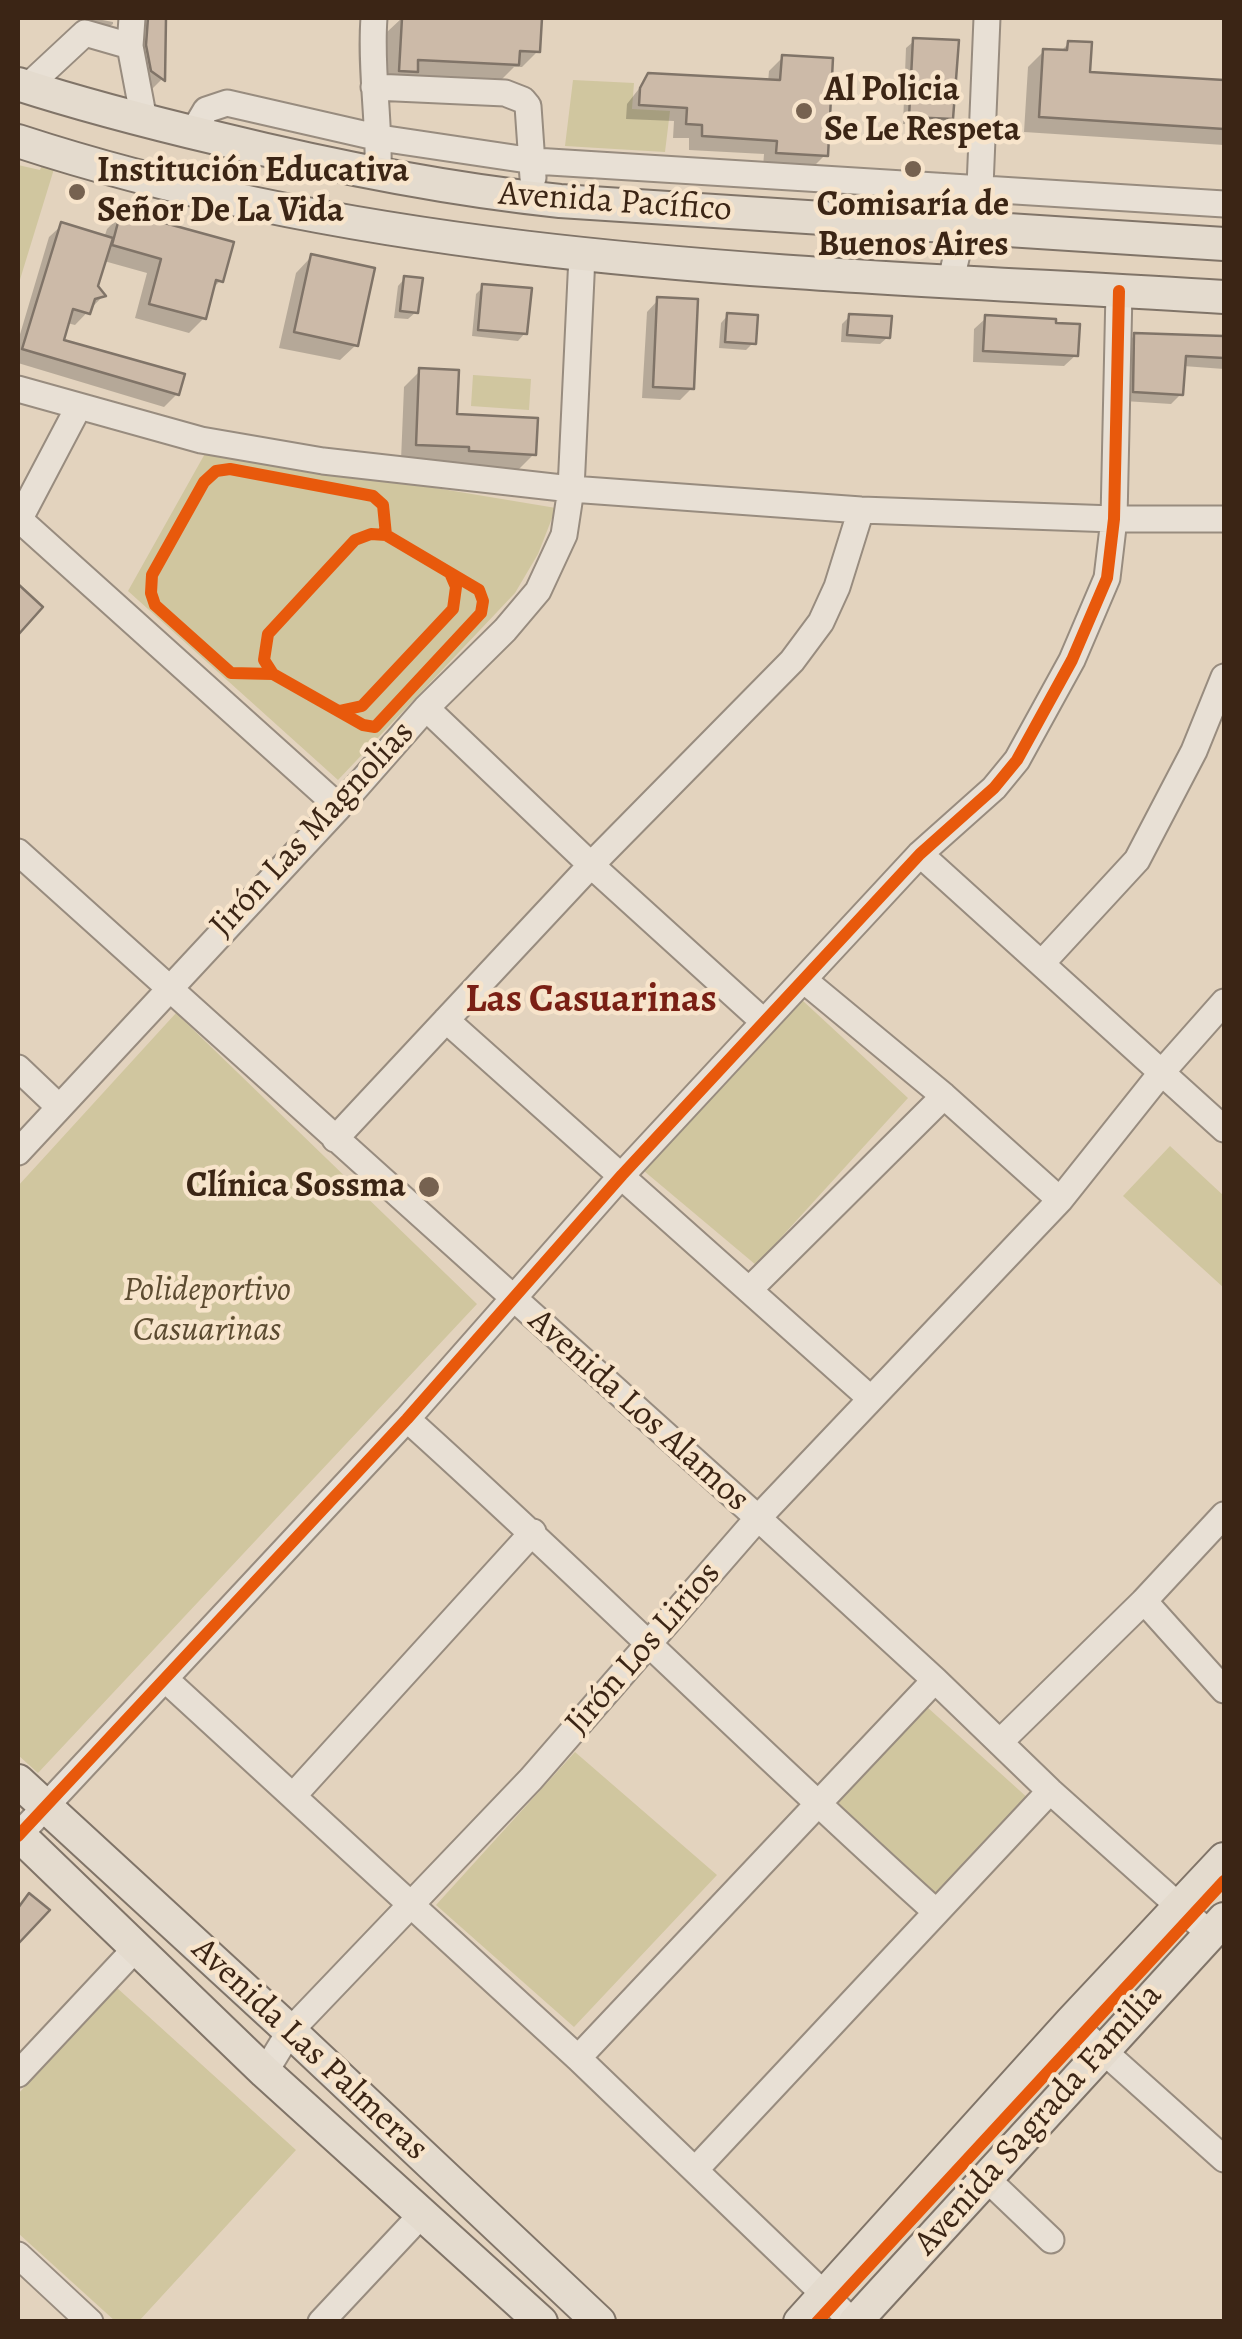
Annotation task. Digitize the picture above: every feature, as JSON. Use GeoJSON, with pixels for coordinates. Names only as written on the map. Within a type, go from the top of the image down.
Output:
{"type":"FeatureCollection","features":[{"type":"Feature","properties":{"kind":"main road","name":"Avenida Pacífico"},"geometry":{"type":"LineString","coordinates":[[22,85],[85,106],[378,175],[532,198],[1224,244]]}},
{"type":"Feature","properties":{"kind":"main road","name":"Avenida Pacífico"},"geometry":{"type":"LineString","coordinates":[[18,141],[308,215],[438,238],[582,256],[1224,297]]}},
{"type":"Feature","properties":{"kind":"main road","name":"Avenida Las Palmeras"},"geometry":{"type":"LineString","coordinates":[[18,1782],[290,2031],[598,2322]]}},
{"type":"Feature","properties":{"kind":"main road","name":"Avenida Las Palmeras"},"geometry":{"type":"LineString","coordinates":[[18,1835],[265,2072],[540,2321]]}},
{"type":"Feature","properties":{"kind":"main road","name":"Avenida Sagrada Familia"},"geometry":{"type":"LineString","coordinates":[[800,2322],[1070,2022],[1224,1860]]}},
{"type":"Feature","properties":{"kind":"main road","name":"Avenida Sagrada Familia"},"geometry":{"type":"LineString","coordinates":[[854,2322],[1217,1926]]}},
{"type":"Feature","properties":{"kind":"street"},"geometry":{"type":"LineString","coordinates":[[132,18],[130,46],[144,120]]}},
{"type":"Feature","properties":{"kind":"street"},"geometry":{"type":"LineString","coordinates":[[374,18],[378,175]]}},
{"type":"Feature","properties":{"kind":"street"},"geometry":{"type":"LineString","coordinates":[[952,280],[964,228],[980,187],[987,18]]}},
{"type":"Feature","properties":{"kind":"street"},"geometry":{"type":"LineString","coordinates":[[22,85],[87,25],[130,46]]}},
{"type":"Feature","properties":{"kind":"street"},"geometry":{"type":"LineString","coordinates":[[374,87],[514,96],[528,106],[534,162],[532,198]]}},
{"type":"Feature","properties":{"kind":"street"},"geometry":{"type":"LineString","coordinates":[[192,132],[206,110],[227,103],[380,138],[534,162],[1224,204]]}},
{"type":"Feature","properties":{"kind":"street"},"geometry":{"type":"LineString","coordinates":[[738,173],[738,212]]}},
{"type":"Feature","properties":{"kind":"street","name":"Jirón Las Magnolias"},"geometry":{"type":"LineString","coordinates":[[18,1152],[426,708],[506,630],[538,591],[564,535],[570,489],[582,256]]}},
{"type":"Feature","properties":{"kind":"street"},"geometry":{"type":"LineString","coordinates":[[18,1835],[407,1419],[622,1175],[920,854],[994,788],[1041,722],[1107,578],[1114,519],[1119,291]]}},
{"type":"Feature","properties":{"kind":"street"},"geometry":{"type":"LineString","coordinates":[[18,389],[200,440],[323,461],[570,489],[862,510],[1224,519]]}},
{"type":"Feature","properties":{"kind":"street"},"geometry":{"type":"LineString","coordinates":[[78,408],[19,521],[339,807]]}},
{"type":"Feature","properties":{"kind":"street"},"geometry":{"type":"LineString","coordinates":[[334,1139],[591,865],[792,661],[821,622],[862,510]]}},
{"type":"Feature","properties":{"kind":"street"},"geometry":{"type":"LineString","coordinates":[[1042,963],[1136,860],[1194,751],[1224,677]]}},
{"type":"Feature","properties":{"kind":"street"},"geometry":{"type":"LineString","coordinates":[[426,708],[764,1022]]}},
{"type":"Feature","properties":{"kind":"street","name":"Avenida Los Alamos"},"geometry":{"type":"LineString","coordinates":[[18,852],[758,1518],[1050,1791],[1180,1906],[1217,1926]]}},
{"type":"Feature","properties":{"kind":"street"},"geometry":{"type":"LineString","coordinates":[[920,854],[1224,1129]]}},
{"type":"Feature","properties":{"kind":"street"},"geometry":{"type":"LineString","coordinates":[[805,981],[944,1096],[1060,1200]]}},
{"type":"Feature","properties":{"kind":"street","name":"Jirón Los Lirios"},"geometry":{"type":"LineString","coordinates":[[265,2072],[290,2031],[531,1778],[758,1518],[1060,1200],[1162,1072],[1224,1002]]}},
{"type":"Feature","properties":{"kind":"street"},"geometry":{"type":"LineString","coordinates":[[446,1020],[870,1398]]}},
{"type":"Feature","properties":{"kind":"street"},"geometry":{"type":"LineString","coordinates":[[18,1068],[59,1107]]}},
{"type":"Feature","properties":{"kind":"street"},"geometry":{"type":"LineString","coordinates":[[750,1290],[944,1096]]}},
{"type":"Feature","properties":{"kind":"street"},"geometry":{"type":"LineString","coordinates":[[407,1419],[533,1532],[818,1806],[935,1911]]}},
{"type":"Feature","properties":{"kind":"street"},"geometry":{"type":"LineString","coordinates":[[1000,1742],[1144,1601],[1224,1515]]}},
{"type":"Feature","properties":{"kind":"street"},"geometry":{"type":"LineString","coordinates":[[292,1796],[533,1532]]}},
{"type":"Feature","properties":{"kind":"street"},"geometry":{"type":"LineString","coordinates":[[1144,1601],[1224,1690]]}},
{"type":"Feature","properties":{"kind":"street"},"geometry":{"type":"LineString","coordinates":[[165,1679],[578,2058],[854,2322]]}},
{"type":"Feature","properties":{"kind":"street"},"geometry":{"type":"LineString","coordinates":[[578,2058],[935,1680]]}},
{"type":"Feature","properties":{"kind":"street"},"geometry":{"type":"LineString","coordinates":[[696,2169],[1050,1791]]}},
{"type":"Feature","properties":{"kind":"street"},"geometry":{"type":"LineString","coordinates":[[18,2074],[137,1946]]}},
{"type":"Feature","properties":{"kind":"street"},"geometry":{"type":"LineString","coordinates":[[1070,2022],[1224,2159]]}},
{"type":"Feature","properties":{"kind":"street"},"geometry":{"type":"LineString","coordinates":[[987,2180],[1051,2240]]}},
{"type":"Feature","properties":{"kind":"street"},"geometry":{"type":"LineString","coordinates":[[321,2322],[423,2213]]}},
{"type":"Feature","properties":{"kind":"street"},"geometry":{"type":"LineString","coordinates":[[18,2255],[72,2316]]}},
{"type":"Feature","properties":{"kind":"street"},"geometry":{"type":"LineString","coordinates":[[540,2321],[567,2292]]}},
{"type":"Feature","properties":{"kind":"green space"},"geometry":{"type":"Polygon","coordinates":[[[573,80],[634,83],[632,109],[670,111],[665,152],[565,146],[573,80]]]}},
{"type":"Feature","properties":{"kind":"green space"},"geometry":{"type":"Polygon","coordinates":[[[44,160],[54,169],[18,286],[18,165],[40,170],[44,160]]]}},
{"type":"Feature","properties":{"kind":"green space"},"geometry":{"type":"Polygon","coordinates":[[[473,375],[531,379],[529,410],[471,406],[473,375]]]}},
{"type":"Feature","properties":{"kind":"green space"},"geometry":{"type":"Polygon","coordinates":[[[207,450],[556,508],[538,554],[515,593],[338,780],[128,591],[207,450]]]}},
{"type":"Feature","properties":{"kind":"green space"},"geometry":{"type":"Polygon","coordinates":[[[802,1000],[908,1098],[756,1265],[644,1171],[802,1000]]]}},
{"type":"Feature","properties":{"kind":"green space","name":"Polideportivo Casuarinas"},"geometry":{"type":"Polygon","coordinates":[[[176,1013],[477,1304],[38,1773],[18,1755],[18,1186],[176,1013]]]}},
{"type":"Feature","properties":{"kind":"green space"},"geometry":{"type":"Polygon","coordinates":[[[1170,1146],[1224,1196],[1224,1288],[1123,1196],[1170,1146]]]}},
{"type":"Feature","properties":{"kind":"green space"},"geometry":{"type":"Polygon","coordinates":[[[927,1707],[1030,1800],[937,1899],[831,1802],[927,1707]]]}},
{"type":"Feature","properties":{"kind":"green space"},"geometry":{"type":"Polygon","coordinates":[[[575,1752],[717,1875],[574,2027],[436,1905],[575,1752]]]}},
{"type":"Feature","properties":{"kind":"green space"},"geometry":{"type":"Polygon","coordinates":[[[116,1987],[296,2150],[139,2321],[115,2321],[18,2233],[18,2094],[116,1987]]]}},
{"type":"Feature","properties":{"kind":"building"},"geometry":{"type":"Polygon","coordinates":[[[148,18],[166,18],[165,81],[151,71],[146,45],[148,18]]]}},
{"type":"Feature","properties":{"kind":"building"},"geometry":{"type":"Polygon","coordinates":[[[402,18],[542,18],[540,52],[520,51],[519,65],[418,60],[418,72],[399,71],[402,18]]]}},
{"type":"Feature","properties":{"kind":"building"},"geometry":{"type":"Polygon","coordinates":[[[913,38],[959,40],[953,119],[909,117],[913,38]]]}},
{"type":"Feature","properties":{"kind":"building"},"geometry":{"type":"Polygon","coordinates":[[[1068,41],[1092,42],[1090,72],[1224,80],[1224,129],[1039,117],[1043,49],[1067,50],[1068,41]]]}},
{"type":"Feature","properties":{"kind":"building"},"geometry":{"type":"Polygon","coordinates":[[[782,55],[833,58],[828,156],[776,153],[777,141],[702,136],[702,125],[686,124],[687,108],[639,105],[640,88],[648,73],[780,80],[782,55]]]}},
{"type":"Feature","properties":{"kind":"building"},"geometry":{"type":"Polygon","coordinates":[[[121,211],[234,242],[223,282],[216,280],[206,319],[149,304],[161,259],[112,245],[121,211]]]}},
{"type":"Feature","properties":{"kind":"building"},"geometry":{"type":"Polygon","coordinates":[[[61,222],[113,238],[98,286],[106,296],[95,299],[90,314],[73,309],[64,340],[185,374],[179,395],[22,349],[61,222]]]}},
{"type":"Feature","properties":{"kind":"building"},"geometry":{"type":"Polygon","coordinates":[[[311,254],[375,268],[358,346],[294,332],[311,254]]]}},
{"type":"Feature","properties":{"kind":"building"},"geometry":{"type":"Polygon","coordinates":[[[404,276],[423,278],[418,313],[400,311],[404,276]]]}},
{"type":"Feature","properties":{"kind":"building"},"geometry":{"type":"Polygon","coordinates":[[[482,284],[532,288],[527,334],[478,330],[482,284]]]}},
{"type":"Feature","properties":{"kind":"building"},"geometry":{"type":"Polygon","coordinates":[[[657,297],[698,299],[694,389],[653,387],[657,297]]]}},
{"type":"Feature","properties":{"kind":"building"},"geometry":{"type":"Polygon","coordinates":[[[727,313],[758,315],[756,344],[725,342],[727,313]]]}},
{"type":"Feature","properties":{"kind":"building"},"geometry":{"type":"Polygon","coordinates":[[[849,314],[892,316],[890,338],[847,335],[849,314]]]}},
{"type":"Feature","properties":{"kind":"building"},"geometry":{"type":"Polygon","coordinates":[[[985,315],[1080,324],[1078,356],[983,351],[985,315]]]}},
{"type":"Feature","properties":{"kind":"building"},"geometry":{"type":"Polygon","coordinates":[[[1134,333],[1224,336],[1224,358],[1186,356],[1183,395],[1133,392],[1134,333]]]}},
{"type":"Feature","properties":{"kind":"building"},"geometry":{"type":"Polygon","coordinates":[[[419,368],[459,370],[457,414],[538,418],[536,455],[416,445],[419,368]]]}},
{"type":"Feature","properties":{"kind":"building"},"geometry":{"type":"Polygon","coordinates":[[[18,584],[43,607],[18,635],[18,584]]]}},
{"type":"Feature","properties":{"kind":"building"},"geometry":{"type":"Polygon","coordinates":[[[29,1893],[50,1910],[18,1944],[18,1908],[29,1893]]]}},
{"type":"Feature","properties":{"kind":"cycle path"},"geometry":{"type":"LineString","coordinates":[[18,1836],[407,1419],[622,1175],[920,854],[994,788],[1017,760],[1072,660],[1107,578],[1114,519],[1119,291]]}},
{"type":"Feature","properties":{"kind":"cycle path"},"geometry":{"type":"LineString","coordinates":[[273,674],[264,660],[268,634],[355,540],[371,534],[386,535],[479,590],[483,601],[481,613],[375,727],[363,725],[273,674],[231,673],[155,605],[151,593],[152,575],[204,482],[216,471],[230,469],[373,496],[383,505],[386,535]]}},
{"type":"Feature","properties":{"kind":"cycle path"},"geometry":{"type":"LineString","coordinates":[[339,711],[362,706],[453,609],[456,587],[450,573]]}},
{"type":"Feature","properties":{"kind":"cycle path"},"geometry":{"type":"LineString","coordinates":[[817,2322],[1224,1881]]}},
{"type":"Feature","properties":{"kind":"place","name":"Al Policia Se Le Respeta"},"geometry":{"type":"Point","coordinates":[804,111]}},
{"type":"Feature","properties":{"kind":"place","name":"Comisaría de Buenos Aires"},"geometry":{"type":"Point","coordinates":[913,169]}},
{"type":"Feature","properties":{"kind":"place","name":"Institución Educativa Señor De La Vida"},"geometry":{"type":"Point","coordinates":[77,192]}},
{"type":"Feature","properties":{"kind":"place","name":"Clínica Sossma"},"geometry":{"type":"Point","coordinates":[429,1187]}},
{"type":"Feature","properties":{"kind":"district","name":"Las Casuarinas"},"geometry":{"type":"Point","coordinates":[591,1001]}}]}
